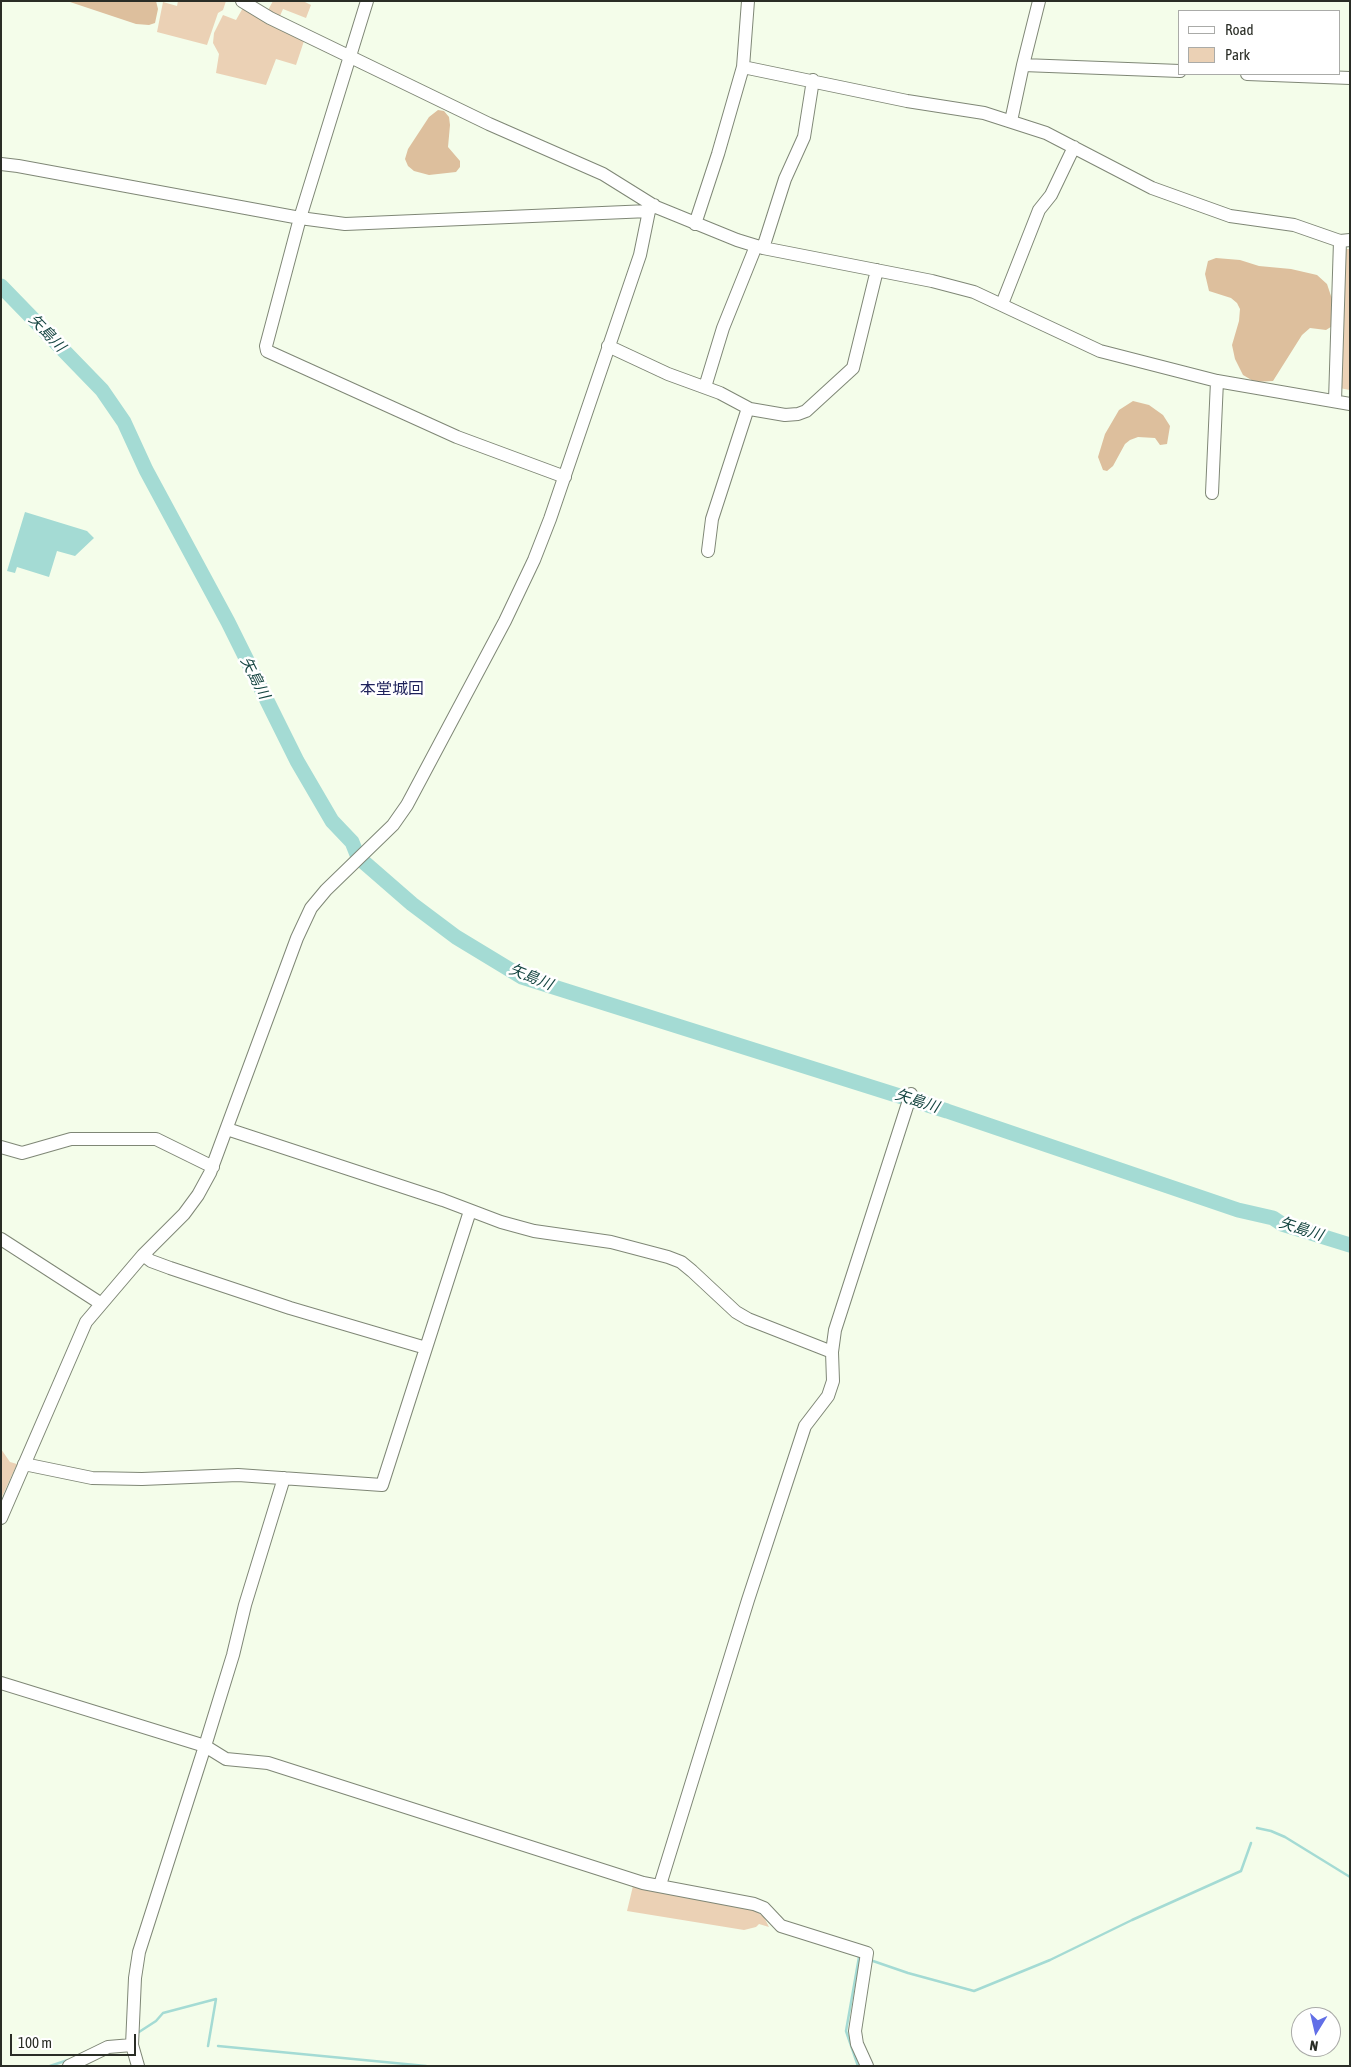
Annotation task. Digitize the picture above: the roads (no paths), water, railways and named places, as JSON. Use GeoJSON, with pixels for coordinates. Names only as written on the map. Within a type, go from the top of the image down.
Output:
{"type":"FeatureCollection","features":[{"type":"Feature","properties":{"kind":"street"},"geometry":{"type":"LineString","coordinates":[[242,1],[270,18],[489,124],[603,174],[651,208],[737,240],[760,247],[877,270],[974,292],[1100,351],[1217,381],[1350,404]]}},
{"type":"Feature","properties":{"kind":"street"},"geometry":{"type":"LineString","coordinates":[[366,1],[351,57],[300,218],[266,346],[267,351],[457,437],[565,477]]}},
{"type":"Feature","properties":{"kind":"street"},"geometry":{"type":"LineString","coordinates":[[695,224],[718,154],[743,67],[748,1]]}},
{"type":"Feature","properties":{"kind":"street"},"geometry":{"type":"LineString","coordinates":[[1011,120],[1022,65],[1039,1]]}},
{"type":"Feature","properties":{"kind":"street"},"geometry":{"type":"LineString","coordinates":[[1022,65],[1178,71]]}},
{"type":"Feature","properties":{"kind":"street"},"geometry":{"type":"LineString","coordinates":[[743,67],[814,80],[908,101],[984,113],[1011,120],[1046,133],[1152,188],[1230,216],[1294,225],[1345,241],[1335,401]]}},
{"type":"Feature","properties":{"kind":"street"},"geometry":{"type":"LineString","coordinates":[[1273,75],[1350,78]]}},
{"type":"Feature","properties":{"kind":"street"},"geometry":{"type":"LineString","coordinates":[[705,387],[723,328],[760,247],[785,179],[804,137],[814,80]]}},
{"type":"Feature","properties":{"kind":"street"},"geometry":{"type":"LineString","coordinates":[[1002,304],[1039,210],[1051,195],[1074,147]]}},
{"type":"Feature","properties":{"kind":"street"},"geometry":{"type":"LineString","coordinates":[[1,164],[300,218],[345,224],[651,208]]}},
{"type":"Feature","properties":{"kind":"street"},"geometry":{"type":"LineString","coordinates":[[1,1518],[86,1322],[100,1303],[143,1255],[184,1214],[198,1195],[213,1167],[294,946],[311,908],[354,862],[393,825],[406,806],[505,621],[534,560],[565,477],[640,255],[651,208]]}},
{"type":"Feature","properties":{"kind":"street"},"geometry":{"type":"LineString","coordinates":[[608,346],[668,374],[720,393],[748,408],[785,415],[806,411],[853,368],[877,270]]}},
{"type":"Feature","properties":{"kind":"street"},"geometry":{"type":"LineString","coordinates":[[1212,493],[1217,381]]}},
{"type":"Feature","properties":{"kind":"street"},"geometry":{"type":"LineString","coordinates":[[708,552],[712,519],[748,408]]}},
{"type":"Feature","properties":{"kind":"street"},"geometry":{"type":"LineString","coordinates":[[660,1886],[748,1600],[805,1426],[828,1396],[833,1381],[832,1352],[840,1316],[911,1094]]}},
{"type":"Feature","properties":{"kind":"street"},"geometry":{"type":"LineString","coordinates":[[227,1129],[534,1231],[611,1242],[681,1262],[742,1316],[832,1352]]}},
{"type":"Feature","properties":{"kind":"street"},"geometry":{"type":"LineString","coordinates":[[1,1147],[22,1153],[71,1139],[156,1139],[213,1167]]}},
{"type":"Feature","properties":{"kind":"street"},"geometry":{"type":"LineString","coordinates":[[24,1464],[92,1478],[142,1479],[238,1475],[382,1485],[470,1211]]}},
{"type":"Feature","properties":{"kind":"street"},"geometry":{"type":"LineString","coordinates":[[1,1239],[100,1303]]}},
{"type":"Feature","properties":{"kind":"street"},"geometry":{"type":"LineString","coordinates":[[143,1255],[151,1261],[170,1268],[281,1305],[426,1348]]}},
{"type":"Feature","properties":{"kind":"street"},"geometry":{"type":"LineString","coordinates":[[138,2066],[132,2045],[135,1978],[139,1952],[233,1655],[246,1602],[284,1478]]}},
{"type":"Feature","properties":{"kind":"street"},"geometry":{"type":"LineString","coordinates":[[1,1682],[205,1746],[226,1759],[268,1763],[643,1883],[754,1904],[764,1908],[781,1926],[867,1953],[856,2031],[857,2044],[867,2066]]}},
{"type":"Feature","properties":{"kind":"street"},"geometry":{"type":"LineString","coordinates":[[69,2066],[108,2047],[132,2045]]}},
{"type":"Feature","properties":{"kind":"water"},"geometry":{"type":"Polygon","coordinates":[[[25,512],[87,531],[94,538],[75,556],[57,551],[49,577],[17,567],[15,573],[7,571],[25,512]]]}},
{"type":"Feature","properties":{"kind":"waterway","name":"矢島川"},"geometry":{"type":"LineString","coordinates":[[1,286],[102,390],[124,422],[146,470],[228,622],[297,761],[332,821],[352,842],[358,857],[412,904],[456,937],[522,977],[947,1111],[1238,1210],[1273,1218],[1282,1224],[1350,1245]]}},
{"type":"Feature","properties":{"kind":"waterway"},"geometry":{"type":"LineString","coordinates":[[1257,1828],[1285,1837],[1350,1877]]}},
{"type":"Feature","properties":{"kind":"waterway"},"geometry":{"type":"LineString","coordinates":[[873,1961],[908,1973],[974,1991],[1050,1960],[1132,1920],[1241,1871],[1251,1843]]}},
{"type":"Feature","properties":{"kind":"waterway"},"geometry":{"type":"LineString","coordinates":[[858,2066],[846,2031],[859,1957]]}},
{"type":"Feature","properties":{"kind":"waterway"},"geometry":{"type":"LineString","coordinates":[[139,2032],[156,2021],[163,2013],[216,1999],[208,2046]]}},
{"type":"Feature","properties":{"kind":"waterway"},"geometry":{"type":"LineString","coordinates":[[218,2046],[426,2066]]}},
{"type":"Feature","properties":{"kind":"waterway"},"geometry":{"type":"LineString","coordinates":[[50,2066],[68,2060]]}},
{"type":"Feature","properties":{"kind":"district","name":"本堂城回"},"geometry":{"type":"Point","coordinates":[392,689]}}]}
